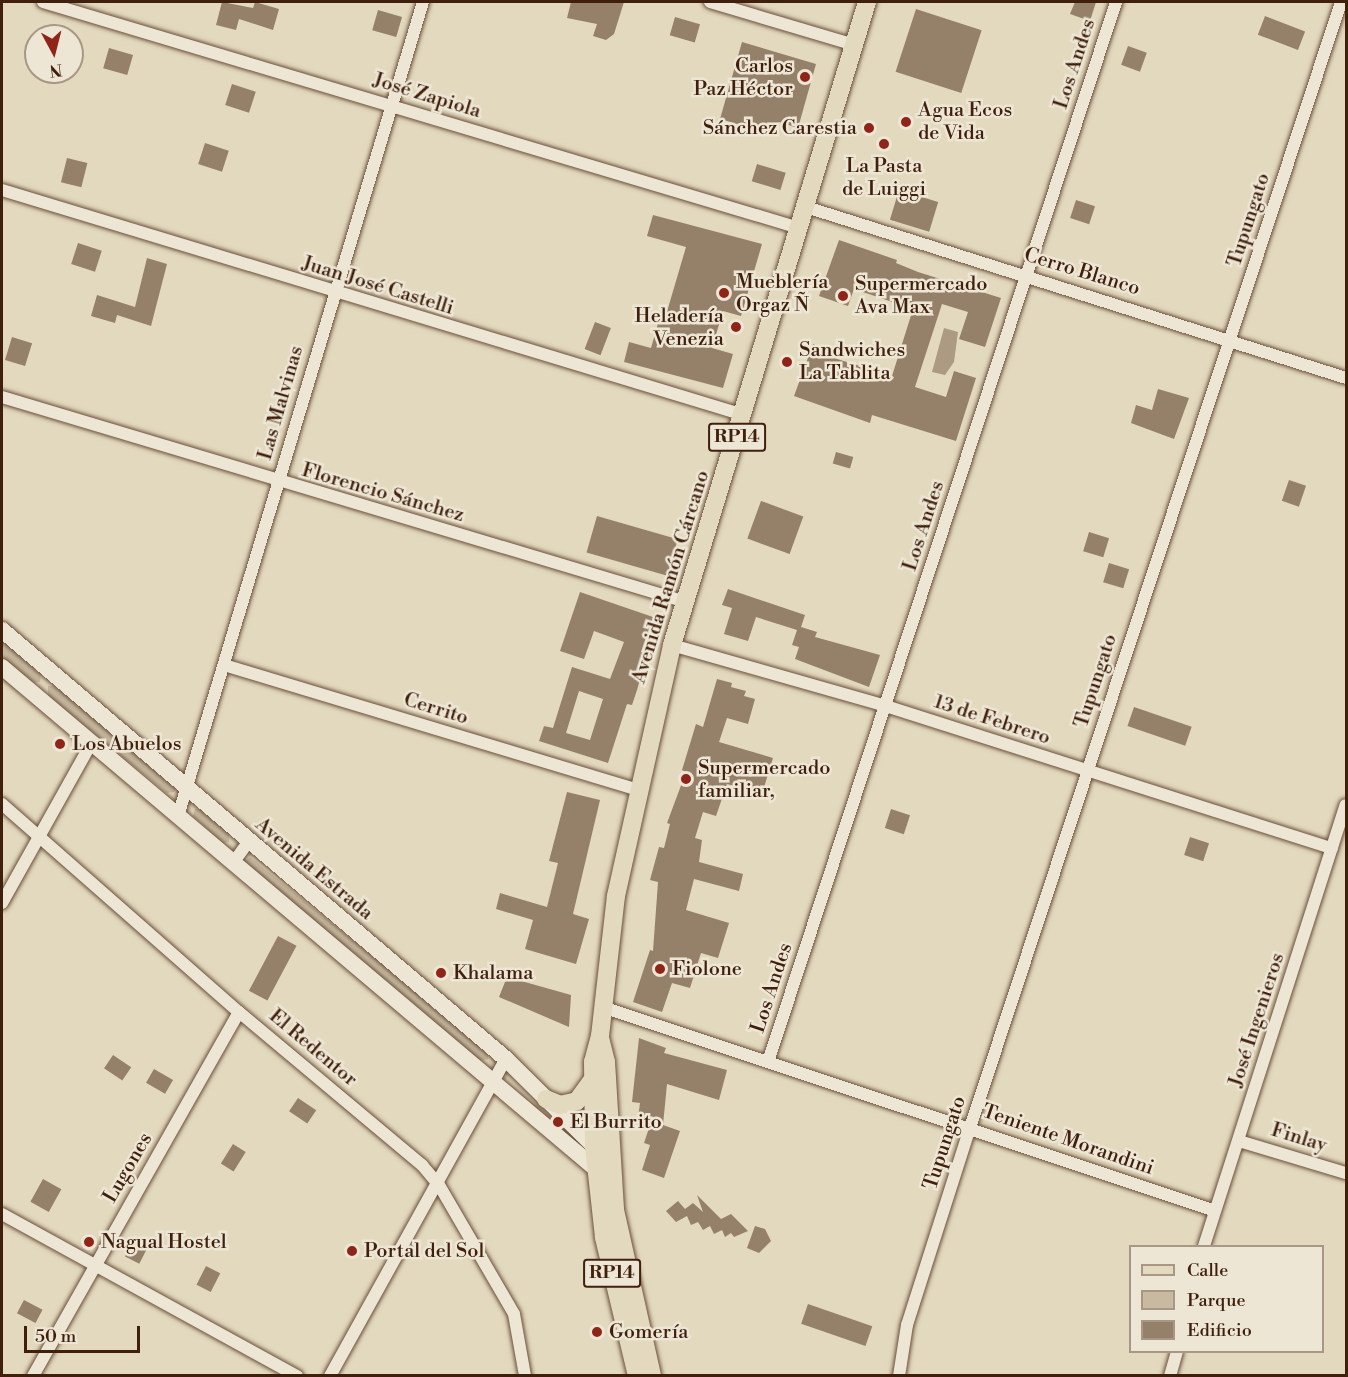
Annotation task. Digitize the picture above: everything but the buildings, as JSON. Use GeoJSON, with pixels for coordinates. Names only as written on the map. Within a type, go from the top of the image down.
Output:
{"type":"FeatureCollection","features":[{"type":"Feature","properties":{"kind":"main road","name":"Avenida Ramón Cárcano"},"geometry":{"type":"LineString","coordinates":[[637,1376],[604,1237],[594,1146],[592,1080],[600,1036],[616,896],[637,790],[672,645],[744,415],[867,2]]}},
{"type":"Feature","properties":{"kind":"main road","name":"Avenida Estrada"},"geometry":{"type":"LineString","coordinates":[[2,630],[187,785],[248,842],[506,1059],[594,1146]]}},
{"type":"Feature","properties":{"kind":"main road"},"geometry":{"type":"LineString","coordinates":[[2,667],[493,1085],[596,1169]]}},
{"type":"Feature","properties":{"kind":"main road"},"geometry":{"type":"LineString","coordinates":[[34,694],[50,672]]}},
{"type":"Feature","properties":{"kind":"main road","name":"Avenida Ramón Cárcano"},"geometry":{"type":"LineString","coordinates":[[600,1036],[606,1062],[619,1231],[652,1376]]}},
{"type":"Feature","properties":{"kind":"main road"},"geometry":{"type":"LineString","coordinates":[[546,1099],[560,1105],[578,1101],[592,1080]]}},
{"type":"Feature","properties":{"kind":"main road"},"geometry":{"type":"LineString","coordinates":[[594,1146],[603,1159],[609,1210],[619,1231]]}},
{"type":"Feature","properties":{"kind":"street","name":"José Zapiola"},"geometry":{"type":"LineString","coordinates":[[43,2],[800,228]]}},
{"type":"Feature","properties":{"kind":"street","name":"Las Malvinas"},"geometry":{"type":"LineString","coordinates":[[178,816],[423,2]]}},
{"type":"Feature","properties":{"kind":"street"},"geometry":{"type":"LineString","coordinates":[[710,2],[854,45]]}},
{"type":"Feature","properties":{"kind":"street","name":"Los Andes"},"geometry":{"type":"LineString","coordinates":[[768,1062],[1116,2]]}},
{"type":"Feature","properties":{"kind":"street","name":"Tupungato"},"geometry":{"type":"LineString","coordinates":[[899,1376],[908,1325],[970,1128],[1341,2]]}},
{"type":"Feature","properties":{"kind":"street","name":"Juan José Castelli"},"geometry":{"type":"LineString","coordinates":[[2,190],[334,293],[744,415]]}},
{"type":"Feature","properties":{"kind":"street","name":"Cerro Blanco"},"geometry":{"type":"LineString","coordinates":[[806,207],[1230,339],[1347,378]]}},
{"type":"Feature","properties":{"kind":"street","name":"Florencio Sánchez"},"geometry":{"type":"LineString","coordinates":[[2,397],[278,482],[686,602]]}},
{"type":"Feature","properties":{"kind":"street","name":"13 de Febrero"},"geometry":{"type":"LineString","coordinates":[[672,645],[886,706],[1332,848]]}},
{"type":"Feature","properties":{"kind":"street","name":"Cerrito"},"geometry":{"type":"LineString","coordinates":[[224,665],[637,790]]}},
{"type":"Feature","properties":{"kind":"street"},"geometry":{"type":"LineString","coordinates":[[2,903],[92,742]]}},
{"type":"Feature","properties":{"kind":"street","name":"El Redentor"},"geometry":{"type":"LineString","coordinates":[[2,804],[239,1012],[422,1165],[439,1185],[514,1314],[525,1376]]}},
{"type":"Feature","properties":{"kind":"street","name":"José Ingenieros"},"geometry":{"type":"LineString","coordinates":[[1204,1245],[1213,1210],[1239,1141],[1347,805]]}},
{"type":"Feature","properties":{"kind":"street"},"geometry":{"type":"LineString","coordinates":[[233,863],[248,842]]}},
{"type":"Feature","properties":{"kind":"street","name":"Teniente Morandini"},"geometry":{"type":"LineString","coordinates":[[602,1006],[1213,1210]]}},
{"type":"Feature","properties":{"kind":"street","name":"Lugones"},"geometry":{"type":"LineString","coordinates":[[33,1376],[239,1012]]}},
{"type":"Feature","properties":{"kind":"street"},"geometry":{"type":"LineString","coordinates":[[330,1376],[439,1185],[506,1059]]}},
{"type":"Feature","properties":{"kind":"street","name":"Finlay"},"geometry":{"type":"LineString","coordinates":[[1239,1141],[1347,1173]]}},
{"type":"Feature","properties":{"kind":"street"},"geometry":{"type":"LineString","coordinates":[[2,1214],[297,1376]]}},
{"type":"Feature","properties":{"kind":"street"},"geometry":{"type":"LineString","coordinates":[[1170,1376],[1177,1353]]}},
{"type":"Feature","properties":{"kind":"green space"},"geometry":{"type":"Polygon","coordinates":[[[2,639],[41,674],[40,682],[30,683],[2,658],[2,639]]]}},
{"type":"Feature","properties":{"kind":"green space"},"geometry":{"type":"Polygon","coordinates":[[[48,686],[57,686],[176,788],[174,792],[167,793],[48,696],[48,686]]]}},
{"type":"Feature","properties":{"kind":"green space"},"geometry":{"type":"Polygon","coordinates":[[[195,809],[200,809],[229,834],[229,842],[223,843],[193,816],[195,809]]]}},
{"type":"Feature","properties":{"kind":"green space"},"geometry":{"type":"Polygon","coordinates":[[[250,857],[488,1050],[488,1059],[480,1061],[244,863],[250,857]]]}},
{"type":"Feature","properties":{"kind":"shaded area"},"geometry":{"type":"Polygon","coordinates":[[[944,328],[958,332],[954,362],[945,375],[932,372],[944,328]]]}},
{"type":"Feature","properties":{"kind":"place","name":"Carlos Paz Héctor"},"geometry":{"type":"Point","coordinates":[805,77]}},
{"type":"Feature","properties":{"kind":"place","name":"Agua Ecos de Vida"},"geometry":{"type":"Point","coordinates":[906,122]}},
{"type":"Feature","properties":{"kind":"place","name":"Sánchez Carestia"},"geometry":{"type":"Point","coordinates":[869,128]}},
{"type":"Feature","properties":{"kind":"place","name":"La Pasta de Luiggi"},"geometry":{"type":"Point","coordinates":[884,144]}},
{"type":"Feature","properties":{"kind":"place","name":"Mueblería Orgaz Ñ"},"geometry":{"type":"Point","coordinates":[724,293]}},
{"type":"Feature","properties":{"kind":"place","name":"Supermercado Ava Max"},"geometry":{"type":"Point","coordinates":[843,296]}},
{"type":"Feature","properties":{"kind":"place","name":"Heladería Venezia"},"geometry":{"type":"Point","coordinates":[736,327]}},
{"type":"Feature","properties":{"kind":"place","name":"Sandwiches La Tablita"},"geometry":{"type":"Point","coordinates":[787,362]}},
{"type":"Feature","properties":{"kind":"place","name":"Los Abuelos"},"geometry":{"type":"Point","coordinates":[60,744]}},
{"type":"Feature","properties":{"kind":"place","name":"Supermercado familiar,"},"geometry":{"type":"Point","coordinates":[686,779]}},
{"type":"Feature","properties":{"kind":"place","name":"Fiolone"},"geometry":{"type":"Point","coordinates":[660,969]}},
{"type":"Feature","properties":{"kind":"place","name":"Khalama"},"geometry":{"type":"Point","coordinates":[441,973]}},
{"type":"Feature","properties":{"kind":"place","name":"El Burrito"},"geometry":{"type":"Point","coordinates":[558,1122]}},
{"type":"Feature","properties":{"kind":"place","name":"Nagual Hostel"},"geometry":{"type":"Point","coordinates":[89,1242]}},
{"type":"Feature","properties":{"kind":"place","name":"Portal del Sol"},"geometry":{"type":"Point","coordinates":[352,1251]}},
{"type":"Feature","properties":{"kind":"place","name":"Gomería"},"geometry":{"type":"Point","coordinates":[597,1332]}}]}
